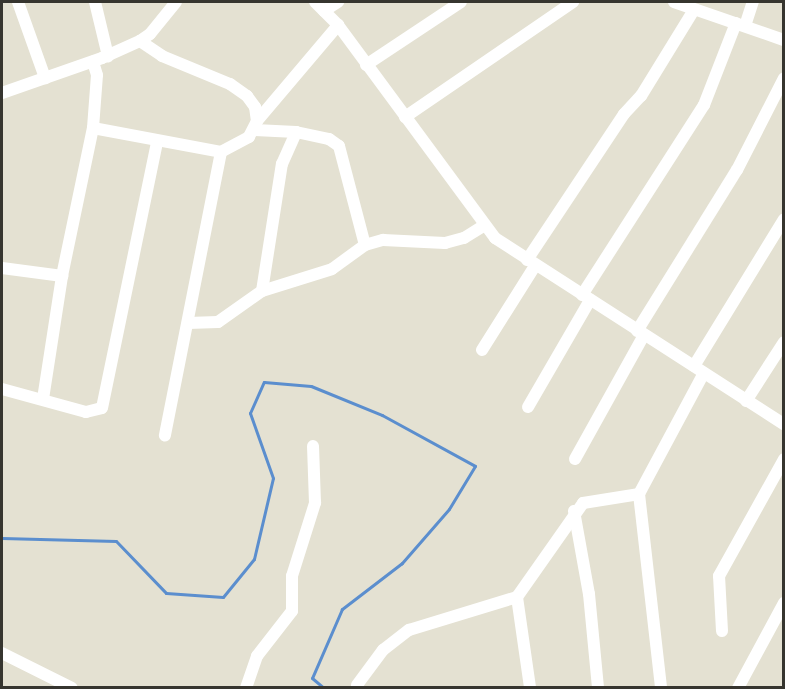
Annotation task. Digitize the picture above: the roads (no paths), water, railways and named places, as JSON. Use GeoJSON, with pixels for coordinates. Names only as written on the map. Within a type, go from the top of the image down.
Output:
{"type":"FeatureCollection","features":[{"type":"Feature","properties":{"kind":"street"},"geometry":{"type":"LineString","coordinates":[[18,2],[45,78]]}},
{"type":"Feature","properties":{"kind":"street"},"geometry":{"type":"LineString","coordinates":[[95,2],[108,56]]}},
{"type":"Feature","properties":{"kind":"street"},"geometry":{"type":"LineString","coordinates":[[2,93],[93,62],[140,40],[150,34],[176,2]]}},
{"type":"Feature","properties":{"kind":"street"},"geometry":{"type":"LineString","coordinates":[[320,6],[338,2]]}},
{"type":"Feature","properties":{"kind":"street"},"geometry":{"type":"LineString","coordinates":[[366,64],[461,2]]}},
{"type":"Feature","properties":{"kind":"street"},"geometry":{"type":"LineString","coordinates":[[405,117],[573,2]]}},
{"type":"Feature","properties":{"kind":"street"},"geometry":{"type":"LineString","coordinates":[[674,2],[783,40]]}},
{"type":"Feature","properties":{"kind":"street"},"geometry":{"type":"LineString","coordinates":[[528,407],[586,298],[704,105],[753,2]]}},
{"type":"Feature","properties":{"kind":"street"},"geometry":{"type":"LineString","coordinates":[[320,6],[338,25],[483,226],[531,263],[783,424]]}},
{"type":"Feature","properties":{"kind":"street"},"geometry":{"type":"LineString","coordinates":[[482,350],[531,263],[624,114],[641,96],[694,10]]}},
{"type":"Feature","properties":{"kind":"street"},"geometry":{"type":"LineString","coordinates":[[165,436],[221,152],[256,126],[338,25]]}},
{"type":"Feature","properties":{"kind":"street"},"geometry":{"type":"LineString","coordinates":[[140,40],[162,56],[230,84],[247,96],[255,107],[256,126]]}},
{"type":"Feature","properties":{"kind":"street"},"geometry":{"type":"LineString","coordinates":[[43,399],[62,276],[93,128],[97,75],[93,62]]}},
{"type":"Feature","properties":{"kind":"street"},"geometry":{"type":"LineString","coordinates":[[575,459],[641,333],[737,170],[783,78]]}},
{"type":"Feature","properties":{"kind":"street"},"geometry":{"type":"LineString","coordinates":[[256,126],[329,139],[339,146],[365,245]]}},
{"type":"Feature","properties":{"kind":"street"},"geometry":{"type":"LineString","coordinates":[[93,128],[157,142],[221,152]]}},
{"type":"Feature","properties":{"kind":"street"},"geometry":{"type":"LineString","coordinates":[[262,291],[282,164],[296,132]]}},
{"type":"Feature","properties":{"kind":"street"},"geometry":{"type":"LineString","coordinates":[[2,389],[86,412],[102,408],[157,142]]}},
{"type":"Feature","properties":{"kind":"street"},"geometry":{"type":"LineString","coordinates":[[662,687],[639,494],[699,369],[783,219]]}},
{"type":"Feature","properties":{"kind":"street"},"geometry":{"type":"LineString","coordinates":[[188,323],[218,322],[262,291],[332,269],[365,245],[383,240],[445,243],[464,238],[483,226]]}},
{"type":"Feature","properties":{"kind":"street"},"geometry":{"type":"LineString","coordinates":[[2,268],[62,276]]}},
{"type":"Feature","properties":{"kind":"street"},"geometry":{"type":"LineString","coordinates":[[746,401],[783,342]]}},
{"type":"Feature","properties":{"kind":"street"},"geometry":{"type":"LineString","coordinates":[[246,687],[257,656],[292,611],[292,576],[315,503],[313,446]]}},
{"type":"Feature","properties":{"kind":"street"},"geometry":{"type":"LineString","coordinates":[[722,631],[719,576],[783,459]]}},
{"type":"Feature","properties":{"kind":"street"},"geometry":{"type":"LineString","coordinates":[[357,685],[383,650],[409,630],[517,597],[574,511],[589,501],[639,494]]}},
{"type":"Feature","properties":{"kind":"street"},"geometry":{"type":"LineString","coordinates":[[574,511],[589,594],[598,687]]}},
{"type":"Feature","properties":{"kind":"street"},"geometry":{"type":"LineString","coordinates":[[517,597],[530,687]]}},
{"type":"Feature","properties":{"kind":"street"},"geometry":{"type":"LineString","coordinates":[[738,687],[783,603]]}},
{"type":"Feature","properties":{"kind":"street"},"geometry":{"type":"LineString","coordinates":[[2,653],[72,687]]}},
{"type":"Feature","properties":{"kind":"waterway"},"geometry":{"type":"LineString","coordinates":[[2,538],[116,541],[166,593],[223,597],[254,559],[273,478],[250,413],[264,382],[311,386],[382,415],[475,466],[449,509],[402,563],[342,609],[312,678],[324,688]]}}]}
